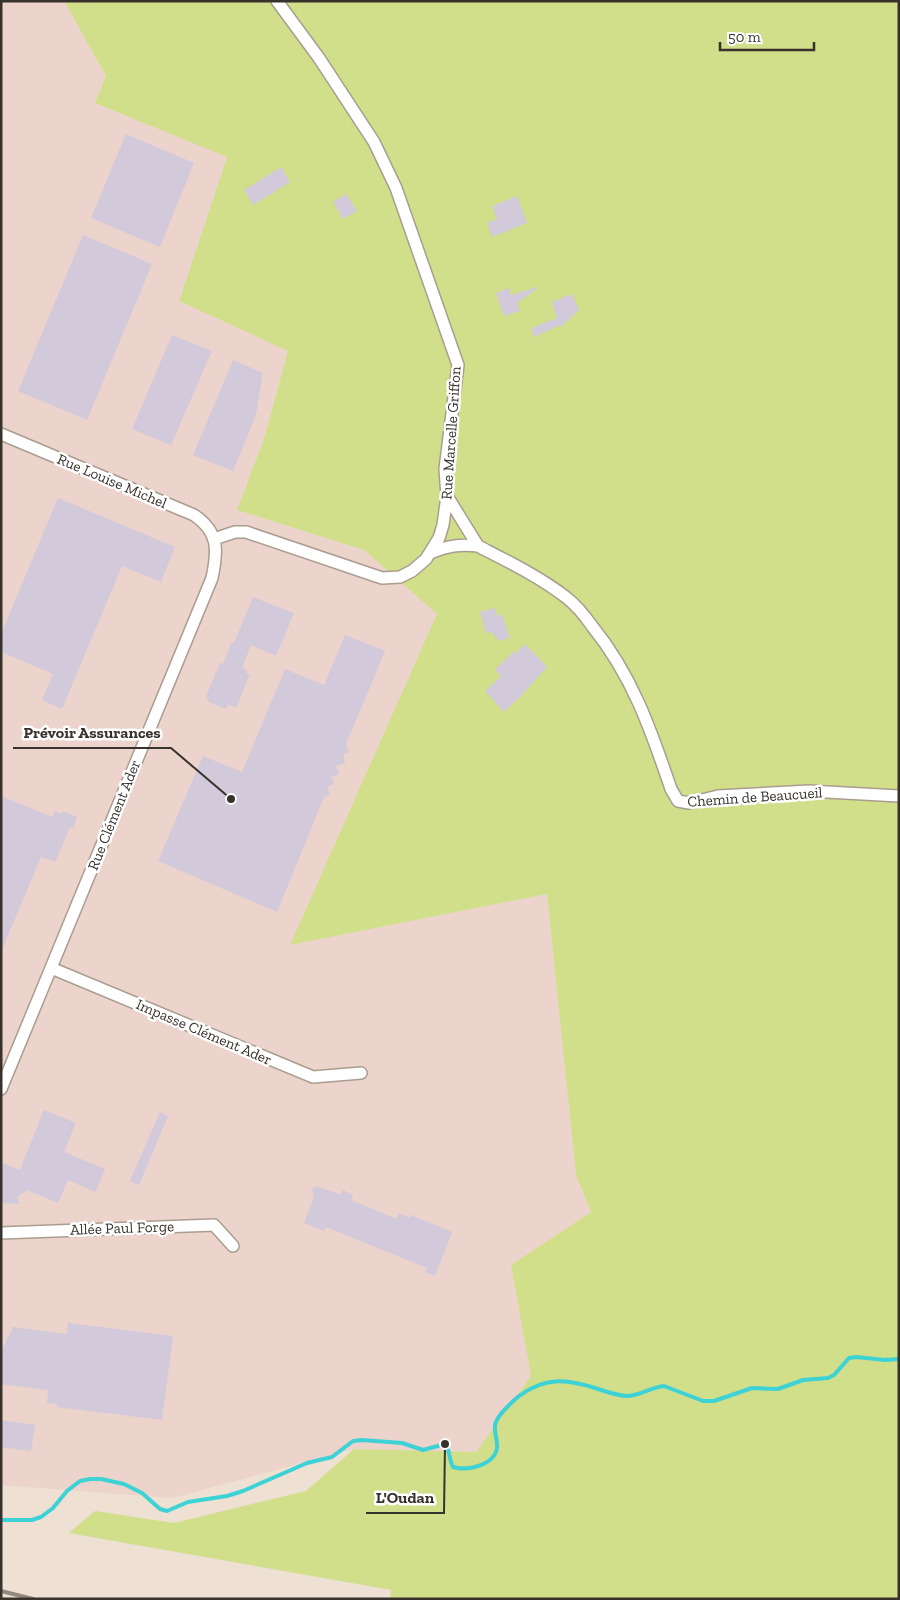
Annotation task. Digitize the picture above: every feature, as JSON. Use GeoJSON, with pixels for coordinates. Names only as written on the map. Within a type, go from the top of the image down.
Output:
{"type":"FeatureCollection","features":[{"type":"Feature","properties":{"kind":"street","name":"Rue Marcelle Griffon"},"geometry":{"type":"LineString","coordinates":[[214,539],[235,532],[246,532],[382,578],[400,577],[412,571],[426,560],[439,538],[447,496],[445,469],[458,365],[434,294],[396,188],[374,142],[277,1]]}},
{"type":"Feature","properties":{"kind":"street","name":"Rue Louise Michel"},"geometry":{"type":"LineString","coordinates":[[1,434],[194,515],[202,521],[214,539]]}},
{"type":"Feature","properties":{"kind":"street"},"geometry":{"type":"LineString","coordinates":[[447,496],[478,546]]}},
{"type":"Feature","properties":{"kind":"street","name":"Rue Clément Ader"},"geometry":{"type":"LineString","coordinates":[[1,1089],[212,578],[216,548],[214,539]]}},
{"type":"Feature","properties":{"kind":"street","name":"Chemin de Beaucueil"},"geometry":{"type":"LineString","coordinates":[[430,553],[449,546],[478,546],[520,568],[568,598],[581,611],[607,644],[639,700],[671,789],[678,801],[689,803],[718,796],[808,791],[899,796]]}},
{"type":"Feature","properties":{"kind":"street","name":"Impasse Clément Ader"},"geometry":{"type":"LineString","coordinates":[[51,968],[313,1077],[361,1073]]}},
{"type":"Feature","properties":{"kind":"street","name":"Allée Paul Forge"},"geometry":{"type":"LineString","coordinates":[[1,1233],[214,1225],[233,1246]]}},
{"type":"Feature","properties":{"kind":"shaded area"},"geometry":{"type":"Polygon","coordinates":[[[1,1],[64,1],[106,76],[95,103],[227,157],[179,301],[288,351],[264,439],[237,510],[364,550],[437,614],[290,945],[547,894],[576,1175],[591,1212],[511,1265],[531,1376],[476,1452],[354,1449],[172,1498],[1,1485],[1,1]]]}},
{"type":"Feature","properties":{"kind":"green space"},"geometry":{"type":"Polygon","coordinates":[[[64,1],[899,1],[899,1599],[390,1599],[391,1590],[69,1533],[95,1511],[174,1523],[306,1491],[354,1449],[476,1452],[531,1376],[511,1265],[591,1212],[576,1175],[547,894],[290,945],[437,614],[364,550],[237,510],[264,439],[288,351],[179,301],[227,157],[95,103],[106,76],[64,1]]]}},
{"type":"Feature","properties":{"kind":"building"},"geometry":{"type":"Polygon","coordinates":[[[126,134],[194,163],[160,247],[91,218],[126,134]]]}},
{"type":"Feature","properties":{"kind":"building"},"geometry":{"type":"Polygon","coordinates":[[[281,167],[290,182],[253,205],[244,190],[281,167]]]}},
{"type":"Feature","properties":{"kind":"building"},"geometry":{"type":"Polygon","coordinates":[[[346,194],[357,211],[343,219],[333,202],[346,194]]]}},
{"type":"Feature","properties":{"kind":"building"},"geometry":{"type":"Polygon","coordinates":[[[517,196],[527,223],[492,237],[487,223],[497,219],[492,206],[517,196]]]}},
{"type":"Feature","properties":{"kind":"building"},"geometry":{"type":"Polygon","coordinates":[[[83,235],[152,264],[87,420],[18,391],[83,235]]]}},
{"type":"Feature","properties":{"kind":"building"},"geometry":{"type":"Polygon","coordinates":[[[537,287],[517,303],[520,311],[504,316],[496,293],[509,288],[511,295],[537,287]]]}},
{"type":"Feature","properties":{"kind":"building"},"geometry":{"type":"Polygon","coordinates":[[[572,294],[579,310],[561,327],[560,325],[534,337],[531,328],[557,318],[552,302],[572,294]]]}},
{"type":"Feature","properties":{"kind":"building"},"geometry":{"type":"Polygon","coordinates":[[[172,335],[212,351],[171,445],[132,429],[172,335]]]}},
{"type":"Feature","properties":{"kind":"building"},"geometry":{"type":"Polygon","coordinates":[[[233,360],[263,373],[256,415],[233,471],[193,455],[233,360]]]}},
{"type":"Feature","properties":{"kind":"building"},"geometry":{"type":"Polygon","coordinates":[[[58,498],[175,547],[161,582],[122,566],[62,709],[42,700],[53,674],[1,652],[1,634],[58,498]]]}},
{"type":"Feature","properties":{"kind":"building"},"geometry":{"type":"Polygon","coordinates":[[[253,597],[294,613],[276,656],[251,645],[242,668],[247,670],[246,673],[250,674],[236,708],[228,704],[226,709],[209,702],[206,696],[220,663],[223,664],[232,642],[234,643],[253,597]]]}},
{"type":"Feature","properties":{"kind":"building"},"geometry":{"type":"Polygon","coordinates":[[[495,608],[497,616],[502,614],[510,638],[498,641],[492,632],[486,633],[480,612],[495,608]]]}},
{"type":"Feature","properties":{"kind":"building"},"geometry":{"type":"Polygon","coordinates":[[[345,635],[385,651],[346,744],[349,752],[343,755],[345,763],[336,766],[339,774],[331,777],[334,784],[327,787],[330,795],[324,797],[277,912],[158,861],[203,756],[242,772],[285,669],[324,685],[345,635]]]}},
{"type":"Feature","properties":{"kind":"building"},"geometry":{"type":"Polygon","coordinates":[[[525,644],[547,667],[504,712],[485,691],[501,676],[495,670],[514,651],[515,654],[525,644]]]}},
{"type":"Feature","properties":{"kind":"building"},"geometry":{"type":"Polygon","coordinates":[[[1,796],[52,817],[55,811],[62,814],[63,811],[77,817],[73,828],[70,827],[55,862],[41,857],[1,952],[1,796]]]}},
{"type":"Feature","properties":{"kind":"building"},"geometry":{"type":"Polygon","coordinates":[[[44,1110],[76,1123],[64,1152],[105,1169],[95,1192],[68,1180],[58,1203],[27,1190],[17,1197],[19,1204],[4,1203],[1,1201],[1,1162],[20,1170],[44,1110]]]}},
{"type":"Feature","properties":{"kind":"building"},"geometry":{"type":"Polygon","coordinates":[[[160,1112],[168,1116],[139,1185],[130,1181],[160,1112]]]}},
{"type":"Feature","properties":{"kind":"building"},"geometry":{"type":"Polygon","coordinates":[[[316,1186],[341,1195],[343,1190],[353,1195],[351,1200],[397,1219],[399,1213],[410,1218],[411,1215],[452,1232],[435,1276],[425,1272],[427,1268],[326,1227],[324,1231],[304,1223],[314,1197],[312,1189],[316,1186]]]}},
{"type":"Feature","properties":{"kind":"building"},"geometry":{"type":"Polygon","coordinates":[[[68,1323],[173,1336],[162,1420],[57,1407],[58,1404],[47,1403],[48,1390],[1,1384],[1,1351],[13,1327],[67,1334],[68,1323]]]}},
{"type":"Feature","properties":{"kind":"building"},"geometry":{"type":"Polygon","coordinates":[[[1,1420],[35,1425],[31,1451],[1,1447],[1,1420]]]}},
{"type":"Feature","properties":{"kind":"waterway"},"geometry":{"type":"LineString","coordinates":[[1,1520],[32,1520],[41,1517],[53,1508],[67,1491],[80,1481],[90,1479],[101,1479],[124,1484],[142,1493],[160,1509],[167,1511],[188,1502],[227,1496],[243,1491],[307,1463],[332,1457],[353,1441],[402,1443],[423,1450],[445,1444],[453,1467],[479,1466],[491,1459],[495,1454],[497,1448],[495,1425],[498,1417],[519,1396],[548,1382],[577,1383],[613,1394],[628,1396],[664,1386],[703,1401],[714,1401],[752,1388],[778,1389],[803,1380],[828,1378],[834,1375],[849,1358],[899,1359]]}},
{"type":"Feature","properties":{"kind":"railway"},"geometry":{"type":"LineString","coordinates":[[1,1591],[33,1599]]}},
{"type":"Feature","properties":{"kind":"place","name":"Prévoir Assurances"},"geometry":{"type":"Point","coordinates":[231,799]}},
{"type":"Feature","properties":{"kind":"place","name":"L'Oudan"},"geometry":{"type":"Point","coordinates":[445,1444]}}]}
